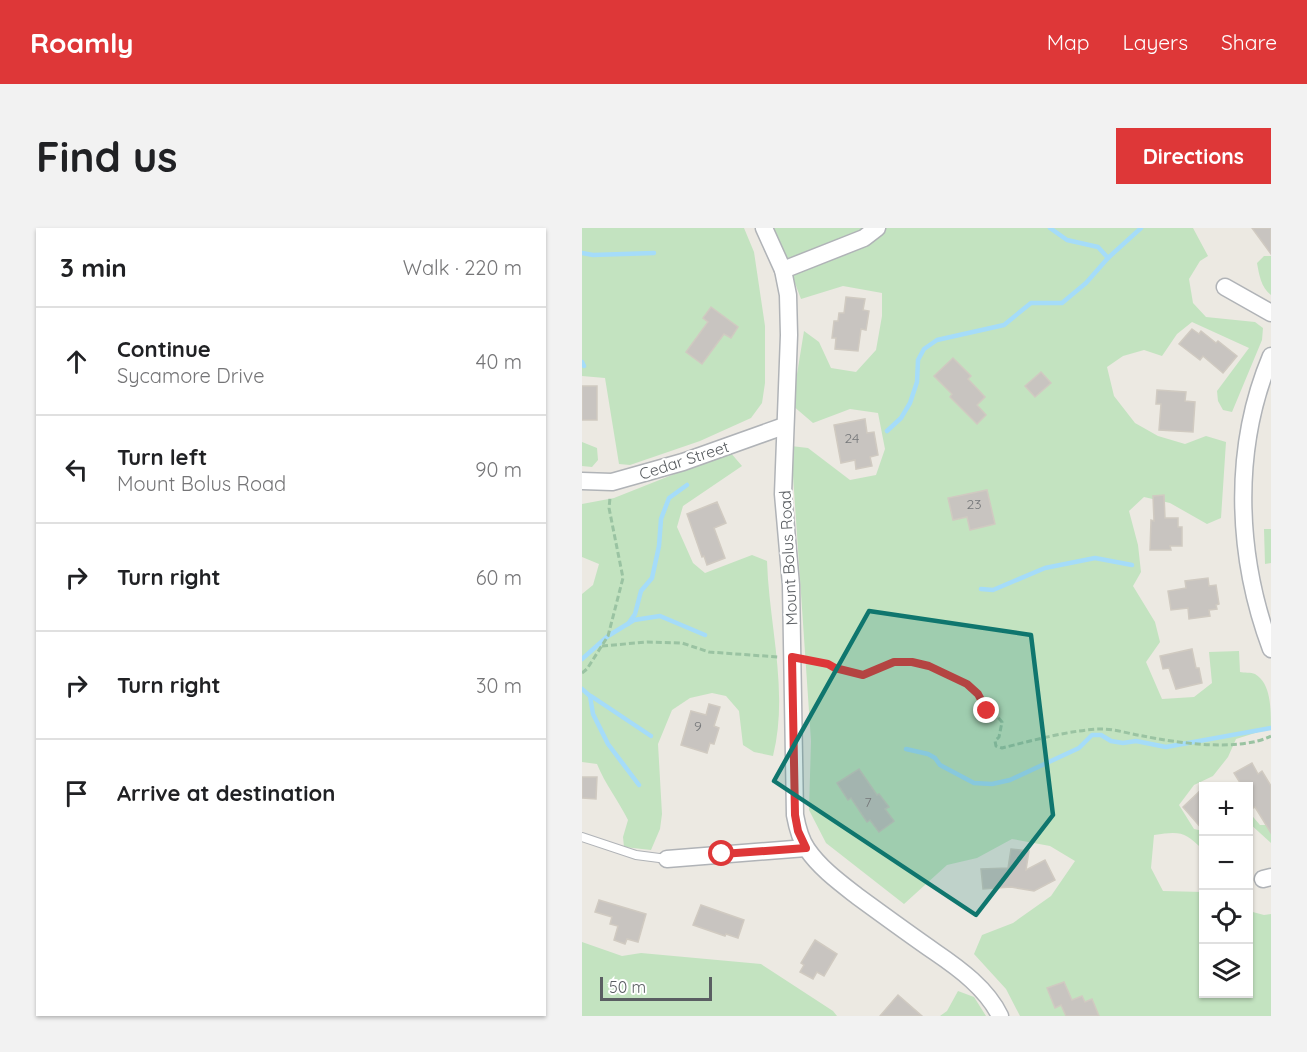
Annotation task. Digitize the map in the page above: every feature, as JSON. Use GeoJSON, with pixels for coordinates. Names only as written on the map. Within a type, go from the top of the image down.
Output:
{"type":"FeatureCollection","features":[{"type":"Feature","properties":{"kind":"street","name":"Mount Bolus Road"},"geometry":{"type":"LineString","coordinates":[[764,228],[783,270],[788,295],[789,334],[783,494],[791,585],[795,815],[798,831],[806,848],[822,867],[956,967],[981,989],[1000,1016]]}},
{"type":"Feature","properties":{"kind":"street"},"geometry":{"type":"LineString","coordinates":[[783,270],[864,238],[877,228]]}},
{"type":"Feature","properties":{"kind":"street"},"geometry":{"type":"LineString","coordinates":[[1225,286],[1271,313]]}},
{"type":"Feature","properties":{"kind":"street"},"geometry":{"type":"LineString","coordinates":[[1271,356],[1263,376],[1250,429],[1242,486],[1245,541],[1252,584],[1271,649]]}},
{"type":"Feature","properties":{"kind":"street","name":"Cedar Street"},"geometry":{"type":"LineString","coordinates":[[582,481],[612,482],[683,462],[784,426]]}},
{"type":"Feature","properties":{"kind":"street"},"geometry":{"type":"LineString","coordinates":[[668,859],[806,848]]}},
{"type":"Feature","properties":{"kind":"lane"},"geometry":{"type":"LineString","coordinates":[[582,837],[636,855],[668,859]]}},
{"type":"Feature","properties":{"kind":"path"},"geometry":{"type":"LineString","coordinates":[[582,673],[608,636],[623,578],[609,508],[612,482]]}},
{"type":"Feature","properties":{"kind":"path"},"geometry":{"type":"LineString","coordinates":[[602,646],[647,642],[682,643],[709,652],[760,657],[792,657],[828,664],[863,675],[894,662],[912,662],[935,669],[967,684],[978,694],[987,711],[1000,718],[1002,722],[999,737],[995,741],[996,746],[1002,748],[1072,733],[1103,729],[1161,740],[1220,745],[1262,741],[1271,736]]}},
{"type":"Feature","properties":{"kind":"highlighted area"},"geometry":{"type":"Polygon","coordinates":[[[869,611],[1031,635],[1053,815],[976,915],[774,781],[869,611]]]}},
{"type":"Feature","properties":{"kind":"green space"},"geometry":{"type":"Polygon","coordinates":[[[582,228],[744,228],[754,252],[765,326],[765,383],[762,403],[751,418],[700,441],[630,465],[619,464],[605,378],[582,376],[582,228]]]}},
{"type":"Feature","properties":{"kind":"green space"},"geometry":{"type":"Polygon","coordinates":[[[774,228],[1193,228],[1208,256],[1200,261],[1189,279],[1193,303],[1206,317],[1255,322],[1263,328],[1262,340],[1232,412],[1223,410],[1218,401],[1217,391],[1249,348],[1192,322],[1177,334],[1162,356],[1144,350],[1123,356],[1107,367],[1114,396],[1135,423],[1158,436],[1185,444],[1206,436],[1226,442],[1221,518],[1207,524],[1170,503],[1144,497],[1129,511],[1138,545],[1141,572],[1133,586],[1155,622],[1160,642],[1146,662],[1162,699],[1194,697],[1212,683],[1209,652],[1239,651],[1240,672],[1255,674],[1267,690],[1271,728],[1236,739],[1228,757],[1213,776],[1194,785],[1179,805],[1194,829],[1199,830],[1199,846],[1182,834],[1154,835],[1151,868],[1163,891],[1199,892],[1199,998],[1253,998],[1253,912],[1271,914],[1271,1016],[1020,1016],[1006,989],[974,954],[982,935],[1013,923],[1051,896],[1075,861],[1050,846],[1012,839],[977,858],[947,865],[904,904],[826,843],[809,810],[811,741],[791,446],[808,448],[850,480],[876,475],[885,449],[878,413],[850,409],[813,423],[792,405],[804,331],[819,342],[831,368],[856,372],[876,350],[882,316],[882,293],[843,286],[801,299],[774,228]]]}},
{"type":"Feature","properties":{"kind":"green space"},"geometry":{"type":"Polygon","coordinates":[[[1264,256],[1271,256],[1271,295],[1263,285],[1257,263],[1264,256]]]}},
{"type":"Feature","properties":{"kind":"green space"},"geometry":{"type":"Polygon","coordinates":[[[582,442],[597,448],[598,460],[592,467],[582,466],[582,442]]]}},
{"type":"Feature","properties":{"kind":"green space"},"geometry":{"type":"Polygon","coordinates":[[[730,452],[742,466],[683,506],[677,527],[693,563],[705,573],[752,555],[767,561],[779,683],[777,732],[773,756],[754,752],[743,745],[739,711],[726,696],[712,693],[690,698],[672,710],[658,744],[662,814],[660,829],[651,850],[624,847],[623,837],[628,820],[597,764],[582,762],[582,594],[593,585],[599,564],[582,557],[582,504],[614,498],[730,452]]]}},
{"type":"Feature","properties":{"kind":"green space"},"geometry":{"type":"Polygon","coordinates":[[[1264,529],[1271,529],[1271,563],[1265,564],[1264,529]]]}},
{"type":"Feature","properties":{"kind":"green space"},"geometry":{"type":"Polygon","coordinates":[[[1253,817],[1260,825],[1271,823],[1271,843],[1253,827],[1253,817]]]}},
{"type":"Feature","properties":{"kind":"green space"},"geometry":{"type":"Polygon","coordinates":[[[582,942],[622,956],[641,953],[761,964],[833,1011],[837,1016],[582,1016],[582,942]]]}},
{"type":"Feature","properties":{"kind":"green space"},"geometry":{"type":"Polygon","coordinates":[[[958,991],[974,997],[986,1016],[940,1016],[947,1011],[958,991]]]}},
{"type":"Feature","properties":{"kind":"building"},"geometry":{"type":"Polygon","coordinates":[[[1252,228],[1271,228],[1271,254],[1252,228]]]}},
{"type":"Feature","properties":{"kind":"building"},"geometry":{"type":"Polygon","coordinates":[[[846,297],[865,299],[863,310],[869,311],[866,330],[861,329],[858,351],[835,349],[836,338],[832,338],[834,321],[838,321],[839,313],[844,313],[846,297]]]}},
{"type":"Feature","properties":{"kind":"building"},"geometry":{"type":"Polygon","coordinates":[[[711,307],[738,327],[731,338],[724,334],[702,364],[686,352],[708,322],[703,318],[711,307]]]}},
{"type":"Feature","properties":{"kind":"building"},"geometry":{"type":"Polygon","coordinates":[[[1192,329],[1199,334],[1201,331],[1216,343],[1218,341],[1237,356],[1223,373],[1203,356],[1200,360],[1179,344],[1192,329]]]}},
{"type":"Feature","properties":{"kind":"building"},"geometry":{"type":"Polygon","coordinates":[[[953,358],[971,376],[968,379],[985,397],[977,405],[986,415],[977,424],[950,397],[952,394],[934,376],[953,358]]]}},
{"type":"Feature","properties":{"kind":"building"},"geometry":{"type":"Polygon","coordinates":[[[1041,372],[1051,383],[1035,397],[1025,386],[1041,372]]]}},
{"type":"Feature","properties":{"kind":"building"},"geometry":{"type":"Polygon","coordinates":[[[582,386],[597,386],[597,420],[582,420],[582,386]]]}},
{"type":"Feature","properties":{"kind":"building"},"geometry":{"type":"Polygon","coordinates":[[[1157,390],[1186,392],[1185,401],[1195,402],[1193,432],[1159,430],[1161,404],[1156,404],[1157,390]]]}},
{"type":"Feature","properties":{"kind":"building"},"geometry":{"type":"Polygon","coordinates":[[[865,419],[867,433],[874,432],[878,455],[870,457],[872,466],[856,469],[855,460],[841,463],[834,425],[865,419]]]}},
{"type":"Feature","properties":{"kind":"building"},"geometry":{"type":"Polygon","coordinates":[[[987,490],[995,524],[970,530],[967,517],[953,520],[948,498],[987,490]]]}},
{"type":"Feature","properties":{"kind":"building"},"geometry":{"type":"Polygon","coordinates":[[[1164,495],[1165,518],[1178,518],[1178,527],[1182,527],[1182,546],[1170,546],[1171,550],[1150,550],[1151,520],[1154,521],[1153,496],[1164,495]]]}},
{"type":"Feature","properties":{"kind":"building"},"geometry":{"type":"Polygon","coordinates":[[[717,502],[726,523],[714,528],[725,558],[707,565],[687,514],[717,502]]]}},
{"type":"Feature","properties":{"kind":"building"},"geometry":{"type":"Polygon","coordinates":[[[1208,578],[1209,586],[1216,585],[1219,604],[1216,605],[1217,609],[1209,610],[1210,616],[1189,619],[1188,608],[1171,610],[1168,591],[1186,588],[1185,581],[1208,578]]]}},
{"type":"Feature","properties":{"kind":"building"},"geometry":{"type":"Polygon","coordinates":[[[1192,649],[1202,683],[1176,689],[1169,668],[1163,669],[1160,656],[1192,649]]]}},
{"type":"Feature","properties":{"kind":"building"},"geometry":{"type":"Polygon","coordinates":[[[709,704],[720,707],[714,726],[719,728],[714,744],[710,743],[707,753],[681,745],[691,711],[706,715],[709,704]]]}},
{"type":"Feature","properties":{"kind":"building"},"geometry":{"type":"Polygon","coordinates":[[[1252,763],[1258,774],[1262,771],[1271,786],[1271,833],[1255,807],[1253,808],[1253,782],[1240,782],[1234,773],[1252,763]]]}},
{"type":"Feature","properties":{"kind":"building"},"geometry":{"type":"Polygon","coordinates":[[[859,769],[877,795],[879,794],[889,807],[885,809],[894,821],[879,832],[870,820],[867,822],[851,798],[848,800],[837,783],[859,769]]]}},
{"type":"Feature","properties":{"kind":"building"},"geometry":{"type":"Polygon","coordinates":[[[582,777],[597,777],[596,799],[582,798],[582,777]]]}},
{"type":"Feature","properties":{"kind":"building"},"geometry":{"type":"Polygon","coordinates":[[[1199,792],[1199,825],[1183,807],[1199,792]]]}},
{"type":"Feature","properties":{"kind":"building"},"geometry":{"type":"Polygon","coordinates":[[[1011,849],[1029,851],[1026,870],[1045,860],[1055,880],[1034,891],[1011,887],[983,889],[981,869],[1008,868],[1011,849]]]}},
{"type":"Feature","properties":{"kind":"building"},"geometry":{"type":"Polygon","coordinates":[[[599,900],[646,914],[638,942],[627,939],[625,944],[614,940],[618,926],[610,924],[612,917],[595,912],[599,900]]]}},
{"type":"Feature","properties":{"kind":"building"},"geometry":{"type":"Polygon","coordinates":[[[701,905],[744,920],[738,938],[693,925],[701,905]]]}},
{"type":"Feature","properties":{"kind":"building"},"geometry":{"type":"Polygon","coordinates":[[[815,940],[837,954],[824,976],[817,972],[813,979],[800,972],[804,965],[801,963],[815,940]]]}},
{"type":"Feature","properties":{"kind":"building"},"geometry":{"type":"Polygon","coordinates":[[[1064,982],[1072,1000],[1082,996],[1085,1002],[1092,999],[1099,1016],[1066,1016],[1061,1005],[1055,1008],[1047,988],[1064,982]]]}},
{"type":"Feature","properties":{"kind":"building"},"geometry":{"type":"Polygon","coordinates":[[[898,995],[922,1016],[880,1016],[898,995]]]}},
{"type":"Feature","properties":{"kind":"waterway"},"geometry":{"type":"LineString","coordinates":[[1050,228],[1067,240],[1098,247],[1108,258]]}},
{"type":"Feature","properties":{"kind":"waterway"},"geometry":{"type":"LineString","coordinates":[[887,431],[901,418],[910,403],[917,382],[918,360],[924,349],[937,340],[1004,325],[1031,303],[1062,303],[1086,283],[1108,258],[1141,228]]}},
{"type":"Feature","properties":{"kind":"waterway"},"geometry":{"type":"LineString","coordinates":[[582,253],[593,255],[654,253]]}},
{"type":"Feature","properties":{"kind":"waterway"},"geometry":{"type":"LineString","coordinates":[[582,362],[584,366]]}},
{"type":"Feature","properties":{"kind":"waterway"},"geometry":{"type":"LineString","coordinates":[[628,624],[635,614],[641,591],[652,578],[659,546],[661,519],[669,498],[687,485]]}},
{"type":"Feature","properties":{"kind":"waterway"},"geometry":{"type":"LineString","coordinates":[[981,589],[993,590],[1045,568],[1095,558],[1132,565]]}},
{"type":"Feature","properties":{"kind":"waterway"},"geometry":{"type":"LineString","coordinates":[[582,659],[608,636],[634,620],[660,616],[705,635]]}},
{"type":"Feature","properties":{"kind":"waterway"},"geometry":{"type":"LineString","coordinates":[[582,689],[590,696],[593,714],[608,744],[639,785]]}},
{"type":"Feature","properties":{"kind":"waterway"},"geometry":{"type":"LineString","coordinates":[[591,696],[651,736]]}},
{"type":"Feature","properties":{"kind":"waterway"},"geometry":{"type":"LineString","coordinates":[[906,749],[928,754],[940,765],[974,783],[992,784],[1010,780],[1079,748],[1092,735],[1101,735],[1111,741],[1123,743],[1136,741],[1166,747],[1271,728]]}},
{"type":"Feature","properties":{"kind":"route"},"geometry":{"type":"LineString","coordinates":[[722,854],[806,848],[798,831],[795,815],[792,657],[828,664],[863,675],[894,662],[912,662],[929,666],[967,684],[978,694],[987,711]]}}]}
